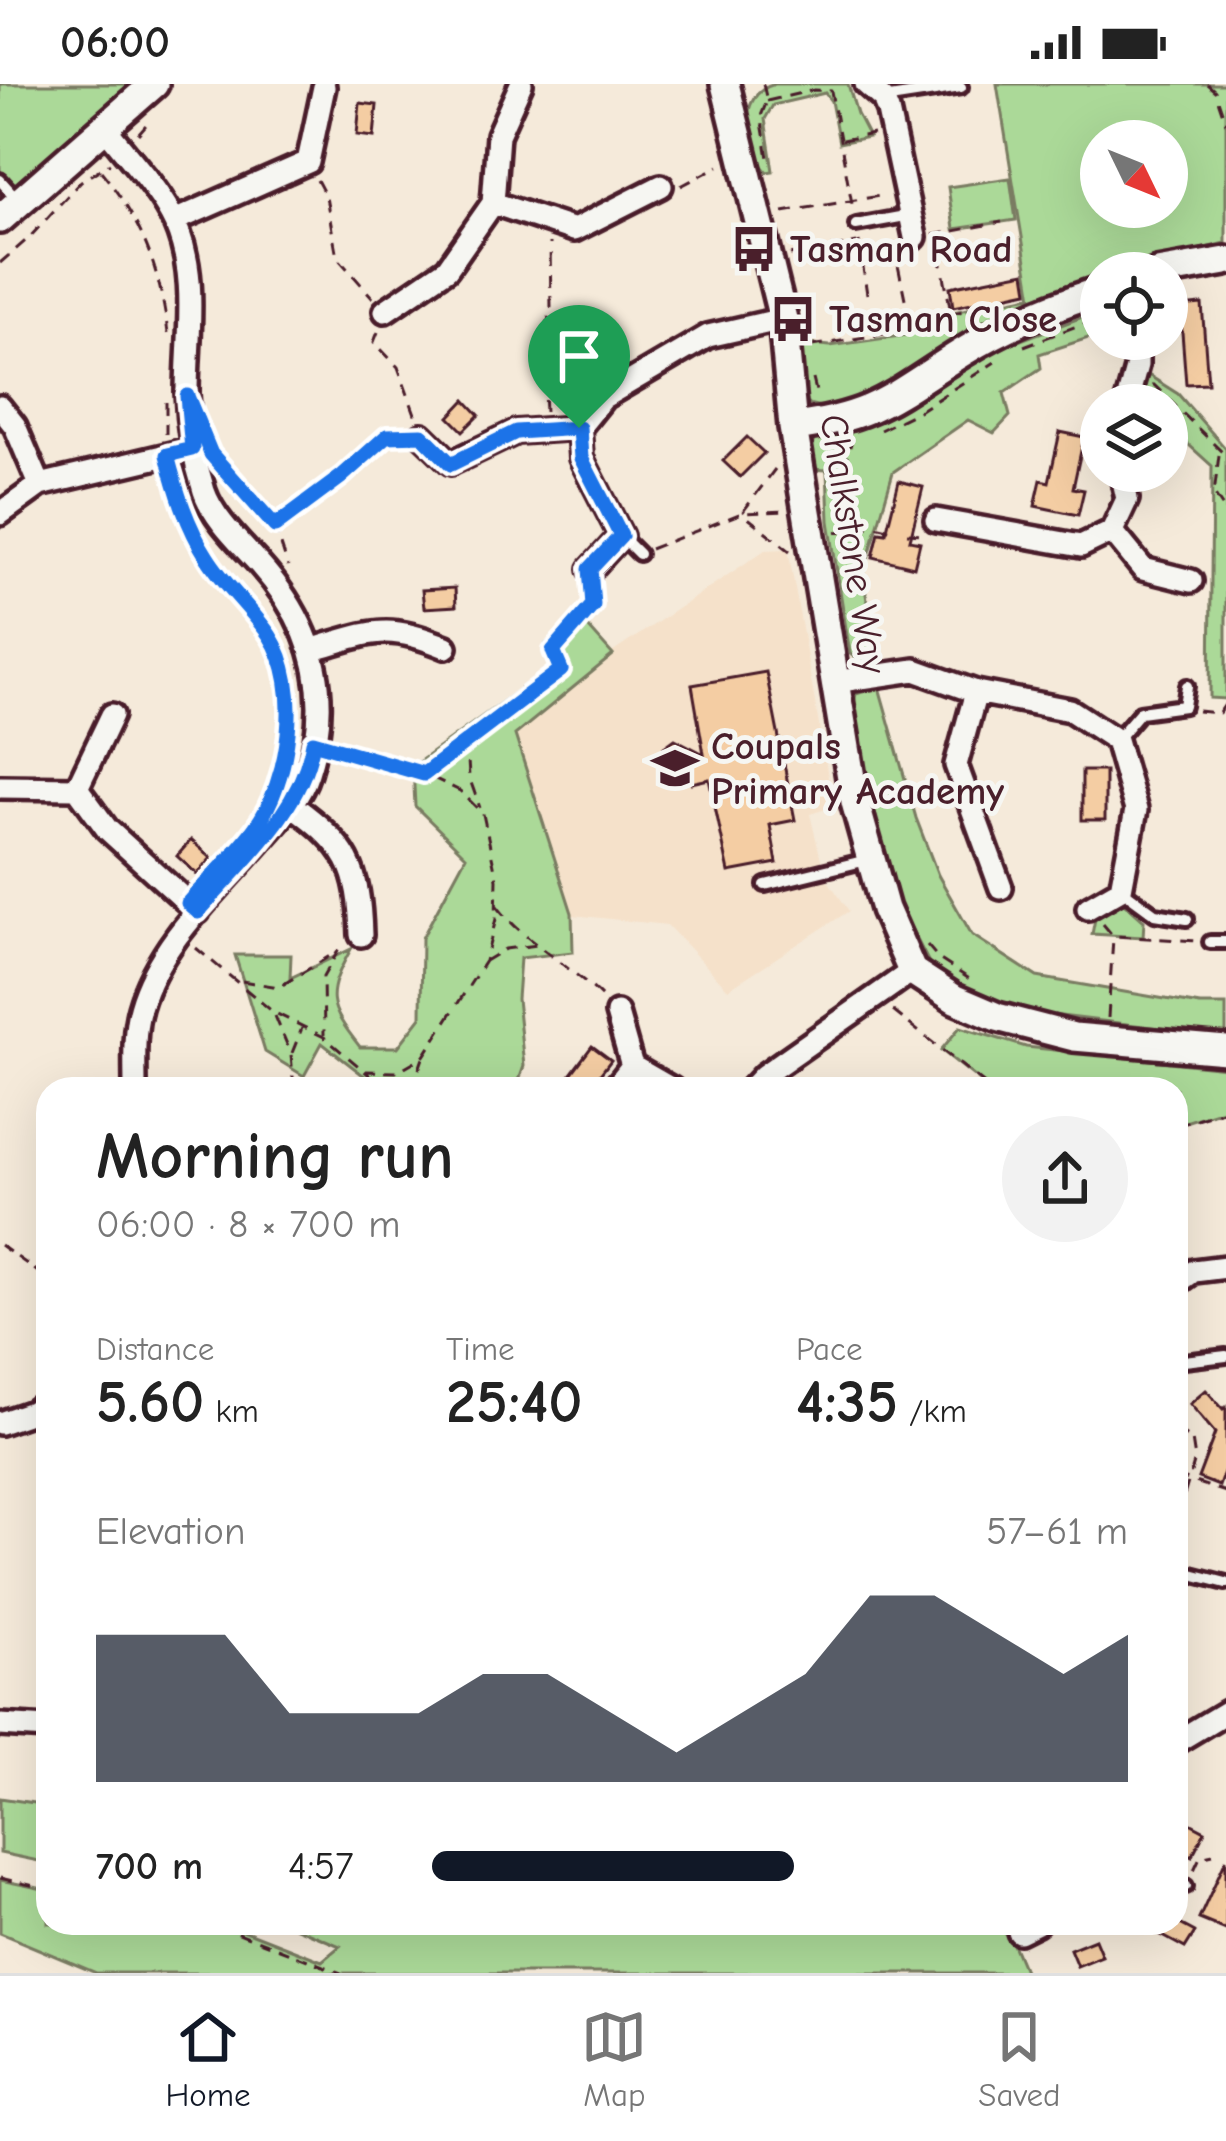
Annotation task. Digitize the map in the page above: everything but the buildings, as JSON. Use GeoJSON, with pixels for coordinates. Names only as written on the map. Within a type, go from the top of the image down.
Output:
{"type":"FeatureCollection","features":[{"type":"Feature","properties":{"kind":"street"},"geometry":{"type":"LineString","coordinates":[[10,211],[154,84]]}},
{"type":"Feature","properties":{"kind":"street"},"geometry":{"type":"LineString","coordinates":[[385,311],[447,269],[493,203],[498,135],[520,84]]}},
{"type":"Feature","properties":{"kind":"street","name":"Chalkstone Way"},"geometry":{"type":"LineString","coordinates":[[729,85],[783,319],[793,427],[855,802],[885,909],[912,971]]}},
{"type":"Feature","properties":{"kind":"street"},"geometry":{"type":"LineString","coordinates":[[174,221],[308,162],[324,87]]}},
{"type":"Feature","properties":{"kind":"street"},"geometry":{"type":"LineString","coordinates":[[874,92],[892,131],[914,232]]}},
{"type":"Feature","properties":{"kind":"street"},"geometry":{"type":"LineString","coordinates":[[105,128],[174,221],[186,260],[191,307],[187,396],[206,498],[302,622],[313,649],[320,696],[308,773],[292,805],[179,935],[153,974],[139,1010],[136,1077]]}},
{"type":"Feature","properties":{"kind":"street"},"geometry":{"type":"LineString","coordinates":[[493,203],[574,230],[661,186]]}},
{"type":"Feature","properties":{"kind":"street"},"geometry":{"type":"LineString","coordinates":[[1188,268],[1226,261]]}},
{"type":"Feature","properties":{"kind":"street"},"geometry":{"type":"LineString","coordinates":[[793,427],[845,420],[879,407],[965,351],[1050,306],[1080,297]]}},
{"type":"Feature","properties":{"kind":"street"},"geometry":{"type":"LineString","coordinates":[[590,569],[621,536],[581,458],[579,428],[604,397],[708,336],[783,319]]}},
{"type":"Feature","properties":{"kind":"street"},"geometry":{"type":"LineString","coordinates":[[1132,384],[1135,360]]}},
{"type":"Feature","properties":{"kind":"street"},"geometry":{"type":"LineString","coordinates":[[0,406],[15,426],[40,485]]}},
{"type":"Feature","properties":{"kind":"street"},"geometry":{"type":"LineString","coordinates":[[422,435],[451,464],[516,432],[579,428]]}},
{"type":"Feature","properties":{"kind":"street"},"geometry":{"type":"LineString","coordinates":[[0,514],[40,485],[167,455],[201,452]]}},
{"type":"Feature","properties":{"kind":"street"},"geometry":{"type":"LineString","coordinates":[[936,520],[1081,546],[1112,531],[1127,499],[1126,492]]}},
{"type":"Feature","properties":{"kind":"street"},"geometry":{"type":"LineString","coordinates":[[1112,531],[1143,569],[1190,581]]}},
{"type":"Feature","properties":{"kind":"street"},"geometry":{"type":"LineString","coordinates":[[313,649],[382,629],[405,631],[446,647]]}},
{"type":"Feature","properties":{"kind":"street"},"geometry":{"type":"LineString","coordinates":[[834,682],[915,670],[976,692],[1070,710],[1116,740],[1136,810],[1121,889],[1088,908]]}},
{"type":"Feature","properties":{"kind":"street"},"geometry":{"type":"LineString","coordinates":[[976,692],[956,765],[1001,888]]}},
{"type":"Feature","properties":{"kind":"street"},"geometry":{"type":"LineString","coordinates":[[77,788],[112,715]]}},
{"type":"Feature","properties":{"kind":"street"},"geometry":{"type":"LineString","coordinates":[[0,787],[77,788]]}},
{"type":"Feature","properties":{"kind":"street"},"geometry":{"type":"LineString","coordinates":[[77,788],[107,829],[198,912]]}},
{"type":"Feature","properties":{"kind":"street"},"geometry":{"type":"LineString","coordinates":[[292,805],[323,827],[344,851],[359,888],[361,935]]}},
{"type":"Feature","properties":{"kind":"street"},"geometry":{"type":"LineString","coordinates":[[762,1077],[912,971],[955,999],[997,1017],[1074,1036],[1226,1050]]}},
{"type":"Feature","properties":{"kind":"street"},"geometry":{"type":"LineString","coordinates":[[617,1013],[632,1066],[651,1077]]}},
{"type":"Feature","properties":{"kind":"street"},"geometry":{"type":"LineString","coordinates":[[623,1077],[632,1066]]}},
{"type":"Feature","properties":{"kind":"street"},"geometry":{"type":"LineString","coordinates":[[1188,1275],[1226,1267]]}},
{"type":"Feature","properties":{"kind":"street"},"geometry":{"type":"LineString","coordinates":[[0,1423],[36,1409]]}},
{"type":"Feature","properties":{"kind":"street"},"geometry":{"type":"LineString","coordinates":[[1188,1735],[1226,1712]]}},
{"type":"Feature","properties":{"kind":"street"},"geometry":{"type":"LineString","coordinates":[[0,1725],[36,1728]]}},
{"type":"Feature","properties":{"kind":"lane"},"geometry":{"type":"LineString","coordinates":[[874,92],[961,87]]}},
{"type":"Feature","properties":{"kind":"lane"},"geometry":{"type":"LineString","coordinates":[[0,180],[10,211]]}},
{"type":"Feature","properties":{"kind":"lane"},"geometry":{"type":"LineString","coordinates":[[856,225],[914,232]]}},
{"type":"Feature","properties":{"kind":"lane"},"geometry":{"type":"LineString","coordinates":[[621,536],[639,554]]}},
{"type":"Feature","properties":{"kind":"lane"},"geometry":{"type":"LineString","coordinates":[[1116,740],[1140,712],[1184,706],[1187,686]]}},
{"type":"Feature","properties":{"kind":"lane"},"geometry":{"type":"LineString","coordinates":[[765,885],[870,858]]}},
{"type":"Feature","properties":{"kind":"lane"},"geometry":{"type":"LineString","coordinates":[[1121,889],[1155,914],[1187,919]]}},
{"type":"Feature","properties":{"kind":"lane"},"geometry":{"type":"LineString","coordinates":[[1210,942],[1226,942]]}},
{"type":"Feature","properties":{"kind":"lane"},"geometry":{"type":"LineString","coordinates":[[1188,1361],[1226,1356]]}},
{"type":"Feature","properties":{"kind":"lane"},"geometry":{"type":"LineString","coordinates":[[1188,1573],[1226,1583]]}},
{"type":"Feature","properties":{"kind":"path"},"geometry":{"type":"LineString","coordinates":[[763,84],[767,101],[761,116],[770,169]]}},
{"type":"Feature","properties":{"kind":"path"},"geometry":{"type":"LineString","coordinates":[[1207,84],[1215,91],[1226,123]]}},
{"type":"Feature","properties":{"kind":"path"},"geometry":{"type":"LineString","coordinates":[[767,101],[839,86]]}},
{"type":"Feature","properties":{"kind":"path"},"geometry":{"type":"LineString","coordinates":[[827,89],[835,99],[856,225]]}},
{"type":"Feature","properties":{"kind":"path"},"geometry":{"type":"LineString","coordinates":[[0,262],[81,181],[123,151],[151,119]]}},
{"type":"Feature","properties":{"kind":"path"},"geometry":{"type":"LineString","coordinates":[[842,140],[892,131]]}},
{"type":"Feature","properties":{"kind":"path"},"geometry":{"type":"LineString","coordinates":[[275,526],[387,436],[422,435],[398,367],[374,342],[385,311],[337,257],[326,196],[308,162]]}},
{"type":"Feature","properties":{"kind":"path"},"geometry":{"type":"LineString","coordinates":[[661,186],[686,186],[730,162]]}},
{"type":"Feature","properties":{"kind":"path"},"geometry":{"type":"LineString","coordinates":[[101,171],[130,207],[147,243],[161,281],[168,337]]}},
{"type":"Feature","properties":{"kind":"path"},"geometry":{"type":"LineString","coordinates":[[779,213],[906,192]]}},
{"type":"Feature","properties":{"kind":"path"},"geometry":{"type":"LineString","coordinates":[[545,432],[542,349],[550,308],[549,222]]}},
{"type":"Feature","properties":{"kind":"path"},"geometry":{"type":"LineString","coordinates":[[914,232],[951,314]]}},
{"type":"Feature","properties":{"kind":"path"},"geometry":{"type":"LineString","coordinates":[[804,344],[818,348],[906,330],[914,232]]}},
{"type":"Feature","properties":{"kind":"path"},"geometry":{"type":"LineString","coordinates":[[787,255],[859,242],[867,294]]}},
{"type":"Feature","properties":{"kind":"path"},"geometry":{"type":"LineString","coordinates":[[909,320],[1008,303]]}},
{"type":"Feature","properties":{"kind":"path"},"geometry":{"type":"LineString","coordinates":[[1025,346],[1080,325]]}},
{"type":"Feature","properties":{"kind":"path"},"geometry":{"type":"LineString","coordinates":[[872,433],[919,411],[1006,354]]}},
{"type":"Feature","properties":{"kind":"path"},"geometry":{"type":"LineString","coordinates":[[809,365],[824,438],[852,440],[844,466],[850,530]]}},
{"type":"Feature","properties":{"kind":"path"},"geometry":{"type":"LineString","coordinates":[[1134,377],[1169,396],[1226,457]]}},
{"type":"Feature","properties":{"kind":"path"},"geometry":{"type":"LineString","coordinates":[[166,397],[167,455],[178,499],[207,558],[272,639],[290,684],[290,724],[265,808]]}},
{"type":"Feature","properties":{"kind":"path"},"geometry":{"type":"LineString","coordinates":[[201,452],[275,526],[288,568]]}},
{"type":"Feature","properties":{"kind":"path"},"geometry":{"type":"LineString","coordinates":[[1219,453],[1214,494],[1226,512]]}},
{"type":"Feature","properties":{"kind":"path"},"geometry":{"type":"LineString","coordinates":[[742,513],[778,464]]}},
{"type":"Feature","properties":{"kind":"path"},"geometry":{"type":"LineString","coordinates":[[639,554],[742,513],[786,511]]}},
{"type":"Feature","properties":{"kind":"path"},"geometry":{"type":"LineString","coordinates":[[742,513],[800,560]]}},
{"type":"Feature","properties":{"kind":"path"},"geometry":{"type":"LineString","coordinates":[[826,533],[875,526],[893,530]]}},
{"type":"Feature","properties":{"kind":"path"},"geometry":{"type":"LineString","coordinates":[[424,774],[561,670],[553,651],[593,605],[590,569]]}},
{"type":"Feature","properties":{"kind":"path"},"geometry":{"type":"LineString","coordinates":[[1184,706],[1210,714],[1219,713],[1226,703]]}},
{"type":"Feature","properties":{"kind":"path"},"geometry":{"type":"LineString","coordinates":[[416,1077],[424,1056],[484,961],[496,905],[497,879],[469,776],[466,740]]}},
{"type":"Feature","properties":{"kind":"path"},"geometry":{"type":"LineString","coordinates":[[313,742],[424,774],[460,791],[483,814]]}},
{"type":"Feature","properties":{"kind":"path"},"geometry":{"type":"LineString","coordinates":[[496,905],[508,921],[578,974],[617,1013]]}},
{"type":"Feature","properties":{"kind":"path"},"geometry":{"type":"LineString","coordinates":[[1088,908],[1113,936],[1210,942]]}},
{"type":"Feature","properties":{"kind":"path"},"geometry":{"type":"LineString","coordinates":[[179,935],[273,1012],[323,1037],[373,1077]]}},
{"type":"Feature","properties":{"kind":"path"},"geometry":{"type":"LineString","coordinates":[[1107,1040],[1113,936]]}},
{"type":"Feature","properties":{"kind":"path"},"geometry":{"type":"LineString","coordinates":[[923,940],[939,959],[971,980]]}},
{"type":"Feature","properties":{"kind":"path"},"geometry":{"type":"LineString","coordinates":[[484,961],[505,950],[539,945]]}},
{"type":"Feature","properties":{"kind":"path"},"geometry":{"type":"LineString","coordinates":[[237,980],[279,987],[338,951],[323,977],[323,1037]]}},
{"type":"Feature","properties":{"kind":"path"},"geometry":{"type":"LineString","coordinates":[[886,1006],[976,1077]]}},
{"type":"Feature","properties":{"kind":"path"},"geometry":{"type":"LineString","coordinates":[[273,1012],[291,1054],[293,1077]]}},
{"type":"Feature","properties":{"kind":"path"},"geometry":{"type":"LineString","coordinates":[[291,1054],[302,1028]]}},
{"type":"Feature","properties":{"kind":"path"},"geometry":{"type":"LineString","coordinates":[[366,1071],[396,1072],[424,1056]]}},
{"type":"Feature","properties":{"kind":"path"},"geometry":{"type":"LineString","coordinates":[[1188,1121],[1226,1110]]}},
{"type":"Feature","properties":{"kind":"path"},"geometry":{"type":"LineString","coordinates":[[0,1245],[36,1270]]}},
{"type":"Feature","properties":{"kind":"path"},"geometry":{"type":"LineString","coordinates":[[1188,1438],[1195,1459],[1188,1477]]}},
{"type":"Feature","properties":{"kind":"path"},"geometry":{"type":"LineString","coordinates":[[1188,1480],[1226,1492]]}},
{"type":"Feature","properties":{"kind":"path"},"geometry":{"type":"LineString","coordinates":[[1188,1873],[1200,1857],[1213,1854]]}},
{"type":"Feature","properties":{"kind":"path"},"geometry":{"type":"LineString","coordinates":[[0,1878],[36,1886]]}},
{"type":"Feature","properties":{"kind":"path"},"geometry":{"type":"LineString","coordinates":[[244,1935],[340,1973]]}},
{"type":"Feature","properties":{"kind":"shaded area","name":"Coupals Primary Academy"},"geometry":{"type":"Polygon","coordinates":[[[788,549],[829,782],[829,808],[810,814],[825,876],[849,911],[728,989],[667,925],[554,913],[478,743],[765,550],[788,549]]]}},
{"type":"Feature","properties":{"kind":"green space"},"geometry":{"type":"Polygon","coordinates":[[[0,84],[134,84],[0,203],[0,84]]]}},
{"type":"Feature","properties":{"kind":"green space"},"geometry":{"type":"Polygon","coordinates":[[[775,84],[848,84],[869,137],[839,143],[831,101],[825,93],[773,105],[765,119],[773,171],[767,172],[749,136],[749,110],[762,90],[775,84]]]}},
{"type":"Feature","properties":{"kind":"green space"},"geometry":{"type":"Polygon","coordinates":[[[997,84],[1226,84],[1226,243],[1188,252],[1080,252],[1080,283],[1032,298],[997,84]]]}},
{"type":"Feature","properties":{"kind":"green space"},"geometry":{"type":"Polygon","coordinates":[[[1010,178],[1016,220],[954,229],[948,187],[1010,178]]]}},
{"type":"Feature","properties":{"kind":"green space"},"geometry":{"type":"Polygon","coordinates":[[[1030,296],[1030,305],[878,396],[833,410],[804,403],[793,342],[830,346],[906,335],[914,320],[1030,296]]]}},
{"type":"Feature","properties":{"kind":"green space"},"geometry":{"type":"Polygon","coordinates":[[[1080,318],[1080,341],[1039,354],[1041,368],[1004,393],[1010,416],[994,433],[968,420],[893,472],[863,576],[877,660],[865,665],[850,654],[829,521],[827,470],[810,469],[808,454],[816,436],[887,416],[973,358],[1080,318]]]}},
{"type":"Feature","properties":{"kind":"green space"},"geometry":{"type":"Polygon","coordinates":[[[1145,373],[1162,384],[1142,384],[1145,373]]]}},
{"type":"Feature","properties":{"kind":"green space"},"geometry":{"type":"Polygon","coordinates":[[[1188,405],[1226,449],[1226,699],[1210,698],[1212,466],[1188,444],[1188,405]]]}},
{"type":"Feature","properties":{"kind":"green space"},"geometry":{"type":"Polygon","coordinates":[[[579,617],[613,655],[515,735],[572,913],[573,952],[520,958],[517,999],[524,1066],[520,1077],[366,1077],[322,1043],[304,1076],[265,1052],[235,955],[291,955],[290,978],[351,949],[333,1000],[360,1047],[398,1047],[421,1017],[422,938],[466,856],[415,806],[413,766],[553,666],[546,644],[579,617]]]}},
{"type":"Feature","properties":{"kind":"green space"},"geometry":{"type":"Polygon","coordinates":[[[879,687],[916,818],[938,875],[972,935],[1037,977],[1200,1005],[1226,1005],[1226,1036],[1044,1014],[978,999],[930,965],[893,893],[852,712],[856,694],[879,687]]]}},
{"type":"Feature","properties":{"kind":"green space"},"geometry":{"type":"Polygon","coordinates":[[[1118,898],[1144,921],[1143,937],[1092,934],[1097,909],[1118,898]]]}},
{"type":"Feature","properties":{"kind":"green space"},"geometry":{"type":"Polygon","coordinates":[[[960,1027],[1026,1047],[1226,1068],[1226,1109],[1188,1121],[1188,1077],[975,1077],[941,1050],[960,1027]]]}},
{"type":"Feature","properties":{"kind":"green space"},"geometry":{"type":"Polygon","coordinates":[[[0,1798],[36,1803],[36,1860],[0,1853],[0,1798]]]}},
{"type":"Feature","properties":{"kind":"green space"},"geometry":{"type":"Polygon","coordinates":[[[0,1880],[36,1888],[36,1935],[256,1935],[322,1961],[340,1946],[314,1935],[1009,1935],[1025,1973],[96,1973],[0,1933],[0,1880]]]}},
{"type":"Feature","properties":{"kind":"place","name":"Tasman Road"},"geometry":{"type":"Point","coordinates":[754,249]}},
{"type":"Feature","properties":{"kind":"place","name":"Tasman Close"},"geometry":{"type":"Point","coordinates":[793,319]}},
{"type":"Feature","properties":{"kind":"place","name":"Coupals Primary Academy"},"geometry":{"type":"Point","coordinates":[675,768]}},
{"type":"Feature","properties":{"kind":"route"},"geometry":{"type":"LineString","coordinates":[[187,396],[211,454],[275,526],[387,436],[422,435],[451,464],[516,432],[579,428],[581,458],[621,536],[590,569],[593,605],[553,651],[561,670],[424,774],[313,742],[308,773],[292,805],[198,912],[188,903],[258,825],[279,772],[290,724],[290,684],[272,639],[207,558],[178,499],[167,455],[192,449],[187,396]]}}]}
